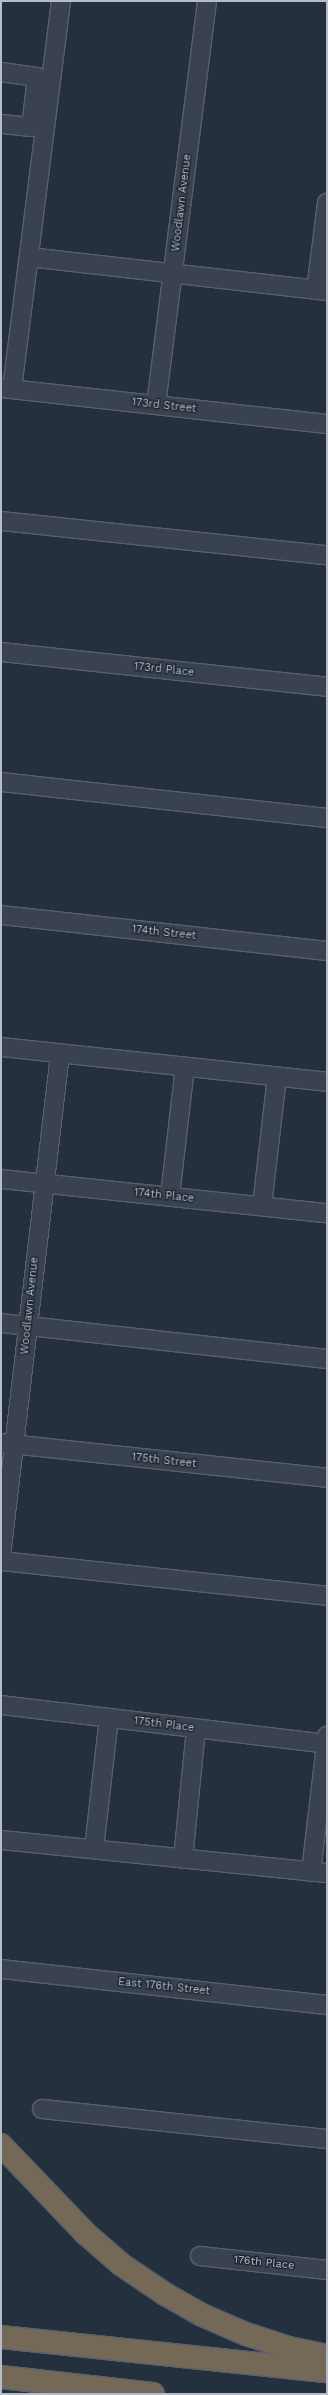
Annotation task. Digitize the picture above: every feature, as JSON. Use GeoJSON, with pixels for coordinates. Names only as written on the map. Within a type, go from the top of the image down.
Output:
{"type":"FeatureCollection","features":[{"type":"Feature","properties":{"kind":"highway"},"geometry":{"type":"LineString","coordinates":[[1,2145],[85,2232],[122,2265],[165,2294],[202,2315],[246,2334],[289,2348],[327,2356]]}},
{"type":"Feature","properties":{"kind":"highway"},"geometry":{"type":"LineString","coordinates":[[1,2337],[327,2371]]}},
{"type":"Feature","properties":{"kind":"highway"},"geometry":{"type":"LineString","coordinates":[[1,2377],[153,2394]]}},
{"type":"Feature","properties":{"kind":"street"},"geometry":{"type":"LineString","coordinates":[[6,389],[29,257],[61,1]]}},
{"type":"Feature","properties":{"kind":"street","name":"Woodlawn Avenue"},"geometry":{"type":"LineString","coordinates":[[156,405],[207,1]]}},
{"type":"Feature","properties":{"kind":"street"},"geometry":{"type":"LineString","coordinates":[[1,72],[37,77],[31,127],[1,124]]}},
{"type":"Feature","properties":{"kind":"street"},"geometry":{"type":"LineString","coordinates":[[29,257],[321,291],[327,203]]}},
{"type":"Feature","properties":{"kind":"street","name":"173rd Street"},"geometry":{"type":"LineString","coordinates":[[6,389],[327,424]]}},
{"type":"Feature","properties":{"kind":"street"},"geometry":{"type":"LineString","coordinates":[[1,521],[327,555]]}},
{"type":"Feature","properties":{"kind":"street","name":"173rd Place"},"geometry":{"type":"LineString","coordinates":[[1,652],[327,687]]}},
{"type":"Feature","properties":{"kind":"street"},"geometry":{"type":"LineString","coordinates":[[1,782],[327,818]]}},
{"type":"Feature","properties":{"kind":"street","name":"174th Street"},"geometry":{"type":"LineString","coordinates":[[1,915],[327,950]]}},
{"type":"Feature","properties":{"kind":"street"},"geometry":{"type":"LineString","coordinates":[[1,1047],[327,1082]]}},
{"type":"Feature","properties":{"kind":"street","name":"Woodlawn Avenue"},"geometry":{"type":"LineString","coordinates":[[1,1557],[8,1443],[28,1326],[60,1054]]}},
{"type":"Feature","properties":{"kind":"street"},"geometry":{"type":"LineString","coordinates":[[170,1196],[185,1067]]}},
{"type":"Feature","properties":{"kind":"street"},"geometry":{"type":"LineString","coordinates":[[262,1206],[277,1077]]}},
{"type":"Feature","properties":{"kind":"street","name":"174th Place"},"geometry":{"type":"LineString","coordinates":[[1,1179],[327,1213]]}},
{"type":"Feature","properties":{"kind":"street"},"geometry":{"type":"LineString","coordinates":[[1,1323],[327,1359]]}},
{"type":"Feature","properties":{"kind":"street","name":"175th Street"},"geometry":{"type":"LineString","coordinates":[[8,1443],[327,1478]]}},
{"type":"Feature","properties":{"kind":"street"},"geometry":{"type":"LineString","coordinates":[[1,1561],[327,1596]]}},
{"type":"Feature","properties":{"kind":"street","name":"175th Place"},"geometry":{"type":"LineString","coordinates":[[1,1705],[196,1729],[327,1741]]}},
{"type":"Feature","properties":{"kind":"street"},"geometry":{"type":"LineString","coordinates":[[94,1850],[109,1718]]}},
{"type":"Feature","properties":{"kind":"street"},"geometry":{"type":"LineString","coordinates":[[182,1859],[196,1729]]}},
{"type":"Feature","properties":{"kind":"street"},"geometry":{"type":"LineString","coordinates":[[1,1840],[319,1872],[327,1741]]}},
{"type":"Feature","properties":{"kind":"street","name":"East 176th Street"},"geometry":{"type":"LineString","coordinates":[[1,1969],[327,2005]]}},
{"type":"Feature","properties":{"kind":"street"},"geometry":{"type":"LineString","coordinates":[[42,2109],[327,2139]]}},
{"type":"Feature","properties":{"kind":"street","name":"176th Place"},"geometry":{"type":"LineString","coordinates":[[200,2256],[327,2270]]}}]}
